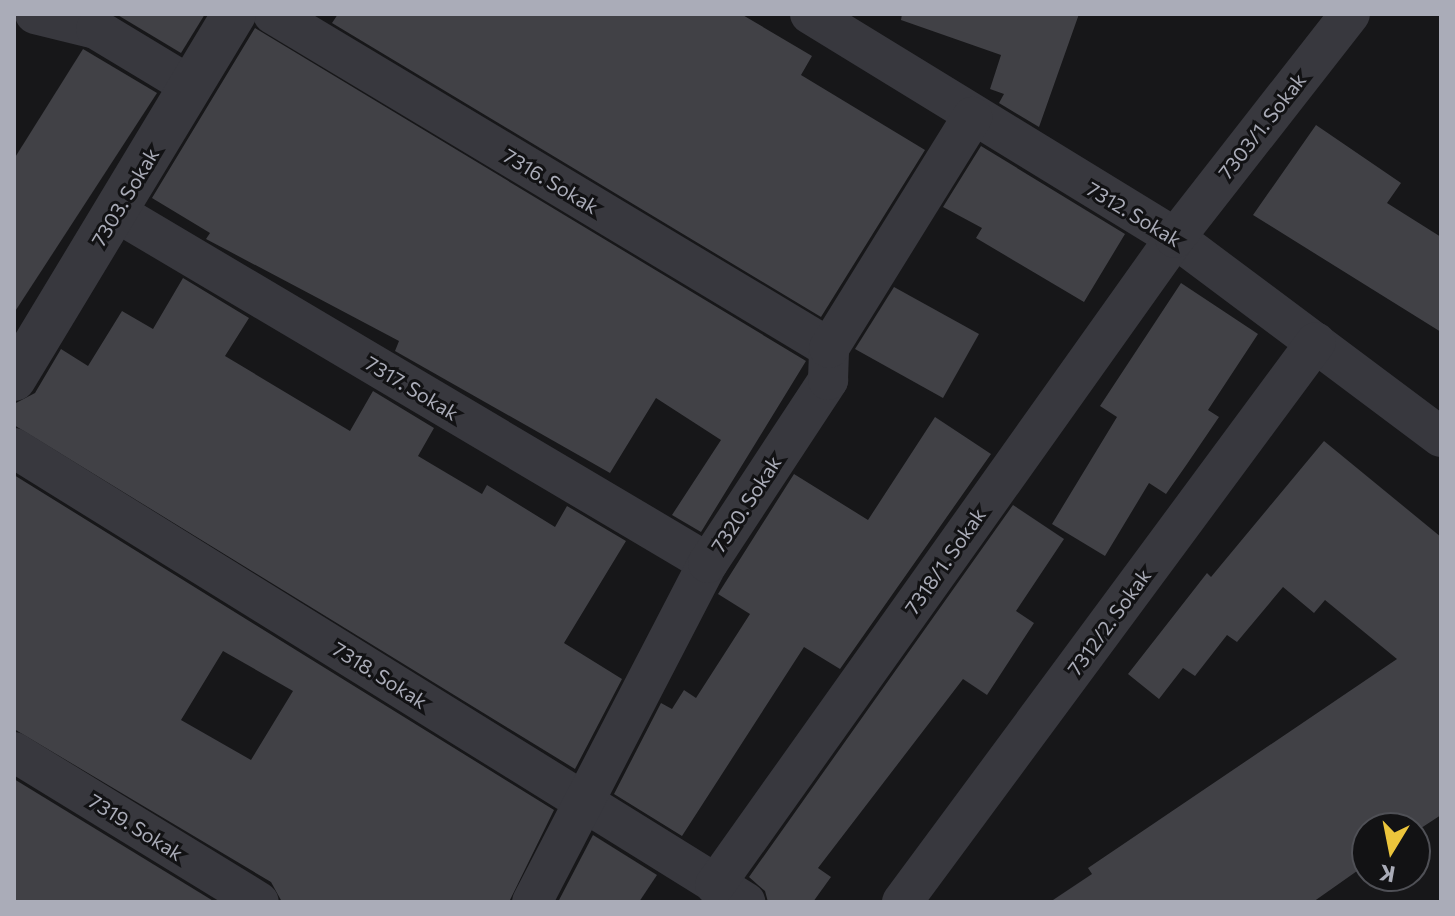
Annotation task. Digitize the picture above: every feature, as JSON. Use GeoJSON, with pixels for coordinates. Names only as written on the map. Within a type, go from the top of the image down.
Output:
{"type":"FeatureCollection","features":[{"type":"Feature","properties":{"kind":"street"},"geometry":{"type":"LineString","coordinates":[[35,14],[96,29],[192,87]]}},
{"type":"Feature","properties":{"kind":"street","name":"7303. Sokak"},"geometry":{"type":"LineString","coordinates":[[14,379],[234,14]]}},
{"type":"Feature","properties":{"kind":"street","name":"7316. Sokak"},"geometry":{"type":"LineString","coordinates":[[273,14],[829,348]]}},
{"type":"Feature","properties":{"kind":"street","name":"7312. Sokak"},"geometry":{"type":"LineString","coordinates":[[810,14],[972,117],[1175,238],[1316,342],[1437,424]]}},
{"type":"Feature","properties":{"kind":"street","name":"7303/1. Sokak"},"geometry":{"type":"LineString","coordinates":[[1175,238],[1350,14]]}},
{"type":"Feature","properties":{"kind":"street","name":"7320. Sokak"},"geometry":{"type":"LineString","coordinates":[[532,902],[587,804],[708,563],[828,380],[829,348],[972,117]]}},
{"type":"Feature","properties":{"kind":"street","name":"7317. Sokak"},"geometry":{"type":"LineString","coordinates":[[116,212],[708,563]]}},
{"type":"Feature","properties":{"kind":"street","name":"7318/1. Sokak"},"geometry":{"type":"LineString","coordinates":[[730,893],[1175,238]]}},
{"type":"Feature","properties":{"kind":"street","name":"7312/2. Sokak"},"geometry":{"type":"LineString","coordinates":[[902,902],[1316,342]]}},
{"type":"Feature","properties":{"kind":"street","name":"7318. Sokak"},"geometry":{"type":"LineString","coordinates":[[14,448],[730,893]]}},
{"type":"Feature","properties":{"kind":"street","name":"7319. Sokak"},"geometry":{"type":"LineString","coordinates":[[14,752],[259,902]]}},
{"type":"Feature","properties":{"kind":"building"},"geometry":{"type":"Polygon","coordinates":[[[116,14],[205,14],[181,53],[116,14]]]}},
{"type":"Feature","properties":{"kind":"building"},"geometry":{"type":"Polygon","coordinates":[[[338,14],[741,14],[812,56],[801,75],[925,150],[821,317],[332,23],[338,14]]]}},
{"type":"Feature","properties":{"kind":"building"},"geometry":{"type":"Polygon","coordinates":[[[902,14],[1079,14],[1039,127],[999,103],[1004,94],[990,89],[1001,55],[901,20],[902,14]]]}},
{"type":"Feature","properties":{"kind":"building"},"geometry":{"type":"Polygon","coordinates":[[[255,28],[806,361],[701,532],[672,515],[721,440],[656,398],[610,473],[395,351],[399,341],[206,239],[210,233],[152,198],[255,28]]]}},
{"type":"Feature","properties":{"kind":"building"},"geometry":{"type":"Polygon","coordinates":[[[83,49],[157,93],[14,313],[14,159],[83,49]]]}},
{"type":"Feature","properties":{"kind":"building"},"geometry":{"type":"Polygon","coordinates":[[[1316,125],[1401,183],[1387,203],[1441,237],[1441,332],[1253,215],[1316,125]]]}},
{"type":"Feature","properties":{"kind":"building"},"geometry":{"type":"Polygon","coordinates":[[[981,146],[1125,234],[1084,302],[976,238],[982,228],[943,207],[981,146]]]}},
{"type":"Feature","properties":{"kind":"building"},"geometry":{"type":"Polygon","coordinates":[[[183,278],[249,318],[225,356],[350,431],[373,391],[434,428],[418,456],[482,494],[487,485],[555,527],[567,506],[626,541],[564,643],[622,679],[575,769],[14,425],[14,404],[35,393],[61,349],[88,366],[122,311],[153,329],[183,278]]]}},
{"type":"Feature","properties":{"kind":"building"},"geometry":{"type":"Polygon","coordinates":[[[1181,283],[1258,334],[1208,410],[1219,417],[1187,464],[1166,494],[1149,483],[1105,556],[1052,524],[1117,417],[1100,406],[1181,283]]]}},
{"type":"Feature","properties":{"kind":"building"},"geometry":{"type":"Polygon","coordinates":[[[894,287],[979,334],[943,398],[855,349],[894,287]]]}},
{"type":"Feature","properties":{"kind":"building"},"geometry":{"type":"Polygon","coordinates":[[[935,417],[991,454],[840,669],[804,647],[682,836],[614,794],[661,703],[672,709],[684,690],[696,698],[750,614],[718,594],[794,474],[868,520],[935,417]]]}},
{"type":"Feature","properties":{"kind":"building"},"geometry":{"type":"Polygon","coordinates":[[[1324,441],[1441,537],[1441,815],[1431,822],[1431,812],[1351,812],[1351,875],[1313,902],[1050,902],[1092,874],[1088,868],[1397,659],[1325,600],[1314,613],[1283,587],[1237,642],[1227,635],[1195,676],[1183,668],[1159,699],[1128,674],[1207,573],[1211,577],[1324,441]]]}},
{"type":"Feature","properties":{"kind":"building"},"geometry":{"type":"Polygon","coordinates":[[[14,475],[554,810],[509,902],[282,902],[271,882],[14,729],[14,475]],[[223,651],[181,720],[251,760],[293,691],[223,651]]]}},
{"type":"Feature","properties":{"kind":"building"},"geometry":{"type":"Polygon","coordinates":[[[1013,505],[1064,539],[1016,611],[1034,623],[987,695],[963,679],[818,868],[831,877],[813,902],[768,902],[765,891],[749,877],[1013,505]]]}},
{"type":"Feature","properties":{"kind":"building"},"geometry":{"type":"Polygon","coordinates":[[[14,779],[215,902],[14,902],[14,779]]]}},
{"type":"Feature","properties":{"kind":"building"},"geometry":{"type":"Polygon","coordinates":[[[593,835],[657,875],[639,902],[558,902],[593,835]]]}}]}
